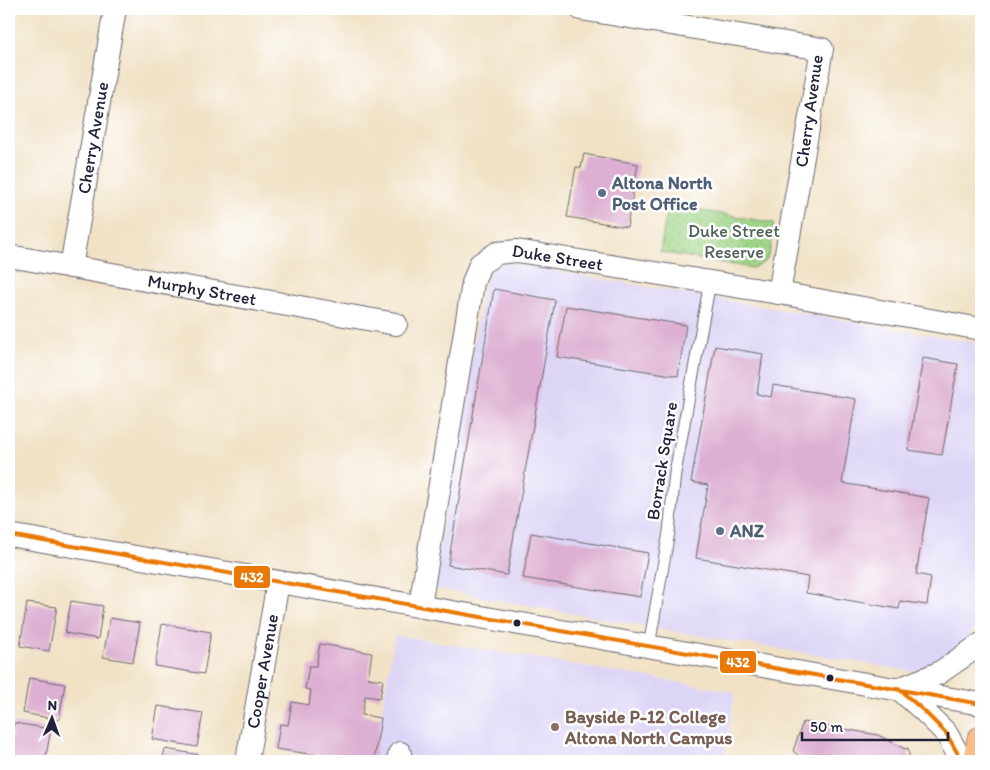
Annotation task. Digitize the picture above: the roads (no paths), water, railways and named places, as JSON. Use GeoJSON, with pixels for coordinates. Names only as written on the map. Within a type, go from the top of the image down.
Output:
{"type":"FeatureCollection","features":[{"type":"Feature","properties":{"kind":"main road"},"geometry":{"type":"LineString","coordinates":[[977,761],[981,740]]}},
{"type":"Feature","properties":{"kind":"street","name":"Cherry Avenue"},"geometry":{"type":"LineString","coordinates":[[71,266],[115,9]]}},
{"type":"Feature","properties":{"kind":"street","name":"Cherry Avenue"},"geometry":{"type":"LineString","coordinates":[[581,9],[822,49],[779,293]]}},
{"type":"Feature","properties":{"kind":"street","name":"Duke Street"},"geometry":{"type":"LineString","coordinates":[[420,606],[473,283],[480,264],[497,253],[517,251],[779,293],[981,329]]}},
{"type":"Feature","properties":{"kind":"street","name":"Murphy Street"},"geometry":{"type":"LineString","coordinates":[[9,256],[396,324]]}},
{"type":"Feature","properties":{"kind":"street"},"geometry":{"type":"LineString","coordinates":[[9,535],[981,704]]}},
{"type":"Feature","properties":{"kind":"street","name":"Cooper Avenue"},"geometry":{"type":"LineString","coordinates":[[247,761],[278,582]]}},
{"type":"Feature","properties":{"kind":"street"},"geometry":{"type":"LineString","coordinates":[[900,689],[939,673],[981,644]]}},
{"type":"Feature","properties":{"kind":"street"},"geometry":{"type":"LineString","coordinates":[[900,689],[946,733],[962,761]]}},
{"type":"Feature","properties":{"kind":"lane","name":"Borrack Square"},"geometry":{"type":"LineString","coordinates":[[649,646],[668,540],[676,473],[710,282]]}},
{"type":"Feature","properties":{"kind":"place","name":"Altona North Post Office"},"geometry":{"type":"Point","coordinates":[602,193]}},
{"type":"Feature","properties":{"kind":"place","name":"ANZ"},"geometry":{"type":"Point","coordinates":[720,531]}},
{"type":"Feature","properties":{"kind":"place","name":"Bayside P-12 College Altona North Campus"},"geometry":{"type":"Point","coordinates":[555,727]}},
{"type":"Feature","properties":{"kind":"park label","name":"Duke Street Reserve"},"geometry":{"type":"Point","coordinates":[734,241]}}]}
